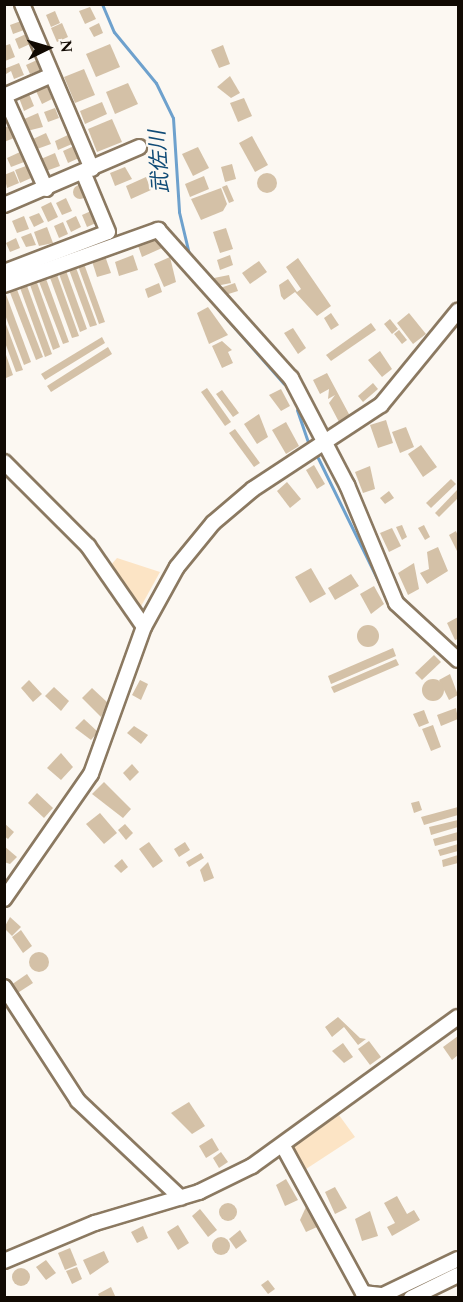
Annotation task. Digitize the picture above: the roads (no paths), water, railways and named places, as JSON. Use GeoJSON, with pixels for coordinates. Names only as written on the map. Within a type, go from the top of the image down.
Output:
{"type":"FeatureCollection","features":[{"type":"Feature","properties":{"kind":"street"},"geometry":{"type":"LineString","coordinates":[[4,272],[108,232],[52,75],[22,4]]}},
{"type":"Feature","properties":{"kind":"street"},"geometry":{"type":"LineString","coordinates":[[46,189],[5,96],[52,75]]}},
{"type":"Feature","properties":{"kind":"street"},"geometry":{"type":"LineString","coordinates":[[4,205],[88,171],[139,147]]}},
{"type":"Feature","properties":{"kind":"street"},"geometry":{"type":"LineString","coordinates":[[4,285],[158,230],[193,274],[277,360],[326,444],[396,603],[459,660]]}},
{"type":"Feature","properties":{"kind":"street"},"geometry":{"type":"LineString","coordinates":[[4,899],[91,774],[144,627],[177,567],[213,523],[253,489],[326,444],[381,405],[459,311]]}},
{"type":"Feature","properties":{"kind":"street"},"geometry":{"type":"LineString","coordinates":[[4,462],[88,546],[144,627]]}},
{"type":"Feature","properties":{"kind":"street"},"geometry":{"type":"LineString","coordinates":[[4,987],[78,1101],[181,1197]]}},
{"type":"Feature","properties":{"kind":"street"},"geometry":{"type":"LineString","coordinates":[[4,1261],[95,1223],[181,1197],[283,1146],[459,1017]]}},
{"type":"Feature","properties":{"kind":"street"},"geometry":{"type":"LineString","coordinates":[[283,1146],[363,1293],[383,1295],[459,1259]]}},
{"type":"Feature","properties":{"kind":"street"},"geometry":{"type":"LineString","coordinates":[[411,1298],[459,1275]]}},
{"type":"Feature","properties":{"kind":"waterway","name":"武佐川"},"geometry":{"type":"LineString","coordinates":[[102,4],[114,32],[156,83],[173,118],[179,212],[190,258]]}},
{"type":"Feature","properties":{"kind":"waterway","name":"武佐川"},"geometry":{"type":"LineString","coordinates":[[219,310],[284,384]]}},
{"type":"Feature","properties":{"kind":"waterway","name":"武佐川"},"geometry":{"type":"LineString","coordinates":[[297,410],[308,442]]}},
{"type":"Feature","properties":{"kind":"waterway","name":"武佐川"},"geometry":{"type":"LineString","coordinates":[[318,458],[387,599]]}},
{"type":"Feature","properties":{"kind":"waterway","name":"武佐川"},"geometry":{"type":"LineString","coordinates":[[395,612],[441,655]]}}]}
